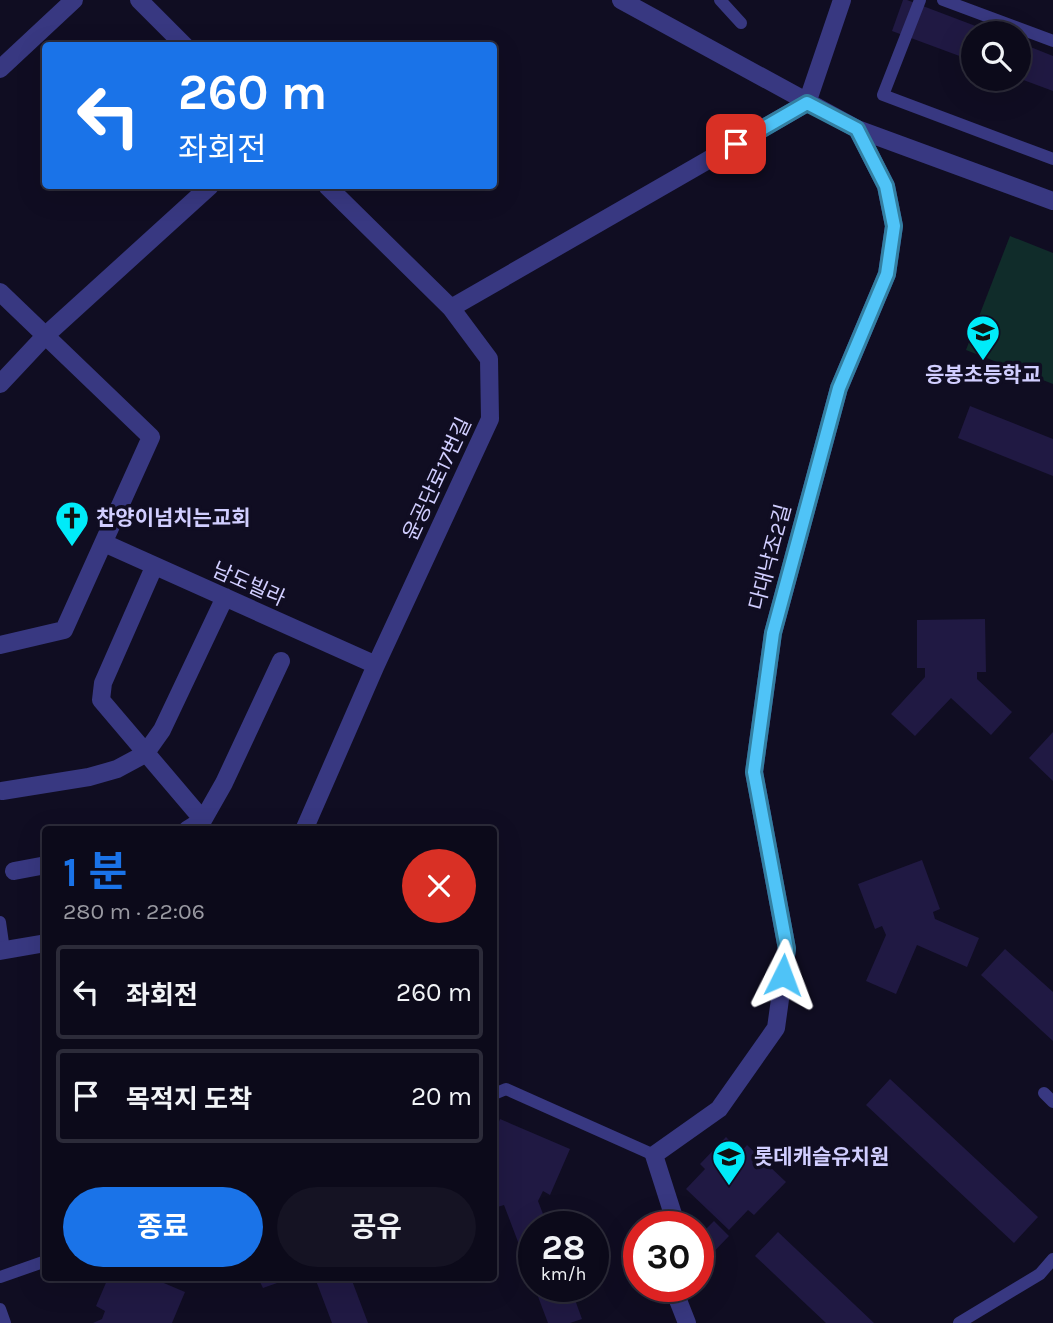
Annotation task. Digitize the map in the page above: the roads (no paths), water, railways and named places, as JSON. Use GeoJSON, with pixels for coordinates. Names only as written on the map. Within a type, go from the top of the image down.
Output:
{"type":"FeatureCollection","features":[{"type":"Feature","properties":{"kind":"street"},"geometry":{"type":"LineString","coordinates":[[0,68],[74,0]]}},
{"type":"Feature","properties":{"kind":"street"},"geometry":{"type":"LineString","coordinates":[[139,0],[181,42]]}},
{"type":"Feature","properties":{"kind":"street"},"geometry":{"type":"LineString","coordinates":[[621,0],[857,129],[1053,201]]}},
{"type":"Feature","properties":{"kind":"street"},"geometry":{"type":"LineString","coordinates":[[451,308],[807,103],[842,0]]}},
{"type":"Feature","properties":{"kind":"street","name":"다대낙조2길"},"geometry":{"type":"LineString","coordinates":[[654,1155],[719,1109],[776,1028],[787,949],[754,772],[773,633],[839,388],[887,274],[894,226],[886,186],[857,129]]}},
{"type":"Feature","properties":{"kind":"street"},"geometry":{"type":"LineString","coordinates":[[0,384],[46,335],[207,189]]}},
{"type":"Feature","properties":{"kind":"street","name":"윤공단로17번길"},"geometry":{"type":"LineString","coordinates":[[306,826],[376,665],[490,419],[489,359],[451,308],[330,189]]}},
{"type":"Feature","properties":{"kind":"street"},"geometry":{"type":"LineString","coordinates":[[0,292],[151,437],[64,630],[0,645]]}},
{"type":"Feature","properties":{"kind":"street","name":"남도빌라"},"geometry":{"type":"LineString","coordinates":[[104,543],[376,665]]}},
{"type":"Feature","properties":{"kind":"street"},"geometry":{"type":"LineString","coordinates":[[154,567],[103,683],[101,700],[145,754],[195,825],[224,783],[281,661]]}},
{"type":"Feature","properties":{"kind":"street"},"geometry":{"type":"LineString","coordinates":[[2,791],[89,777],[117,769],[145,754],[162,730],[225,597]]}},
{"type":"Feature","properties":{"kind":"street"},"geometry":{"type":"LineString","coordinates":[[14,872],[42,866]]}},
{"type":"Feature","properties":{"kind":"street"},"geometry":{"type":"LineString","coordinates":[[2,951],[42,944]]}},
{"type":"Feature","properties":{"kind":"street"},"geometry":{"type":"LineString","coordinates":[[654,1155],[672,1211]]}},
{"type":"Feature","properties":{"kind":"street"},"geometry":{"type":"LineString","coordinates":[[679,1302],[687,1323]]}},
{"type":"Feature","properties":{"kind":"lane"},"geometry":{"type":"LineString","coordinates":[[720,0],[741,23]]}},
{"type":"Feature","properties":{"kind":"lane"},"geometry":{"type":"LineString","coordinates":[[920,0],[883,95],[1053,159]]}},
{"type":"Feature","properties":{"kind":"lane"},"geometry":{"type":"LineString","coordinates":[[943,0],[1053,41]]}},
{"type":"Feature","properties":{"kind":"lane"},"geometry":{"type":"LineString","coordinates":[[985,0],[993,17]]}},
{"type":"Feature","properties":{"kind":"lane"},"geometry":{"type":"LineString","coordinates":[[0,922],[2,951]]}},
{"type":"Feature","properties":{"kind":"lane"},"geometry":{"type":"LineString","coordinates":[[497,1093],[506,1089],[654,1155]]}},
{"type":"Feature","properties":{"kind":"lane"},"geometry":{"type":"LineString","coordinates":[[959,1323],[1040,1275],[1053,1259]]}},
{"type":"Feature","properties":{"kind":"lane"},"geometry":{"type":"LineString","coordinates":[[0,1278],[42,1262]]}},
{"type":"Feature","properties":{"kind":"lane"},"geometry":{"type":"LineString","coordinates":[[0,1309],[5,1323]]}},
{"type":"Feature","properties":{"kind":"place","name":"응봉초등학교"},"geometry":{"type":"Point","coordinates":[983,362]}},
{"type":"Feature","properties":{"kind":"place","name":"찬양이넘치는교회"},"geometry":{"type":"Point","coordinates":[72,548]}},
{"type":"Feature","properties":{"kind":"place","name":"롯데캐슬유치원"},"geometry":{"type":"Point","coordinates":[729,1187]}}]}
